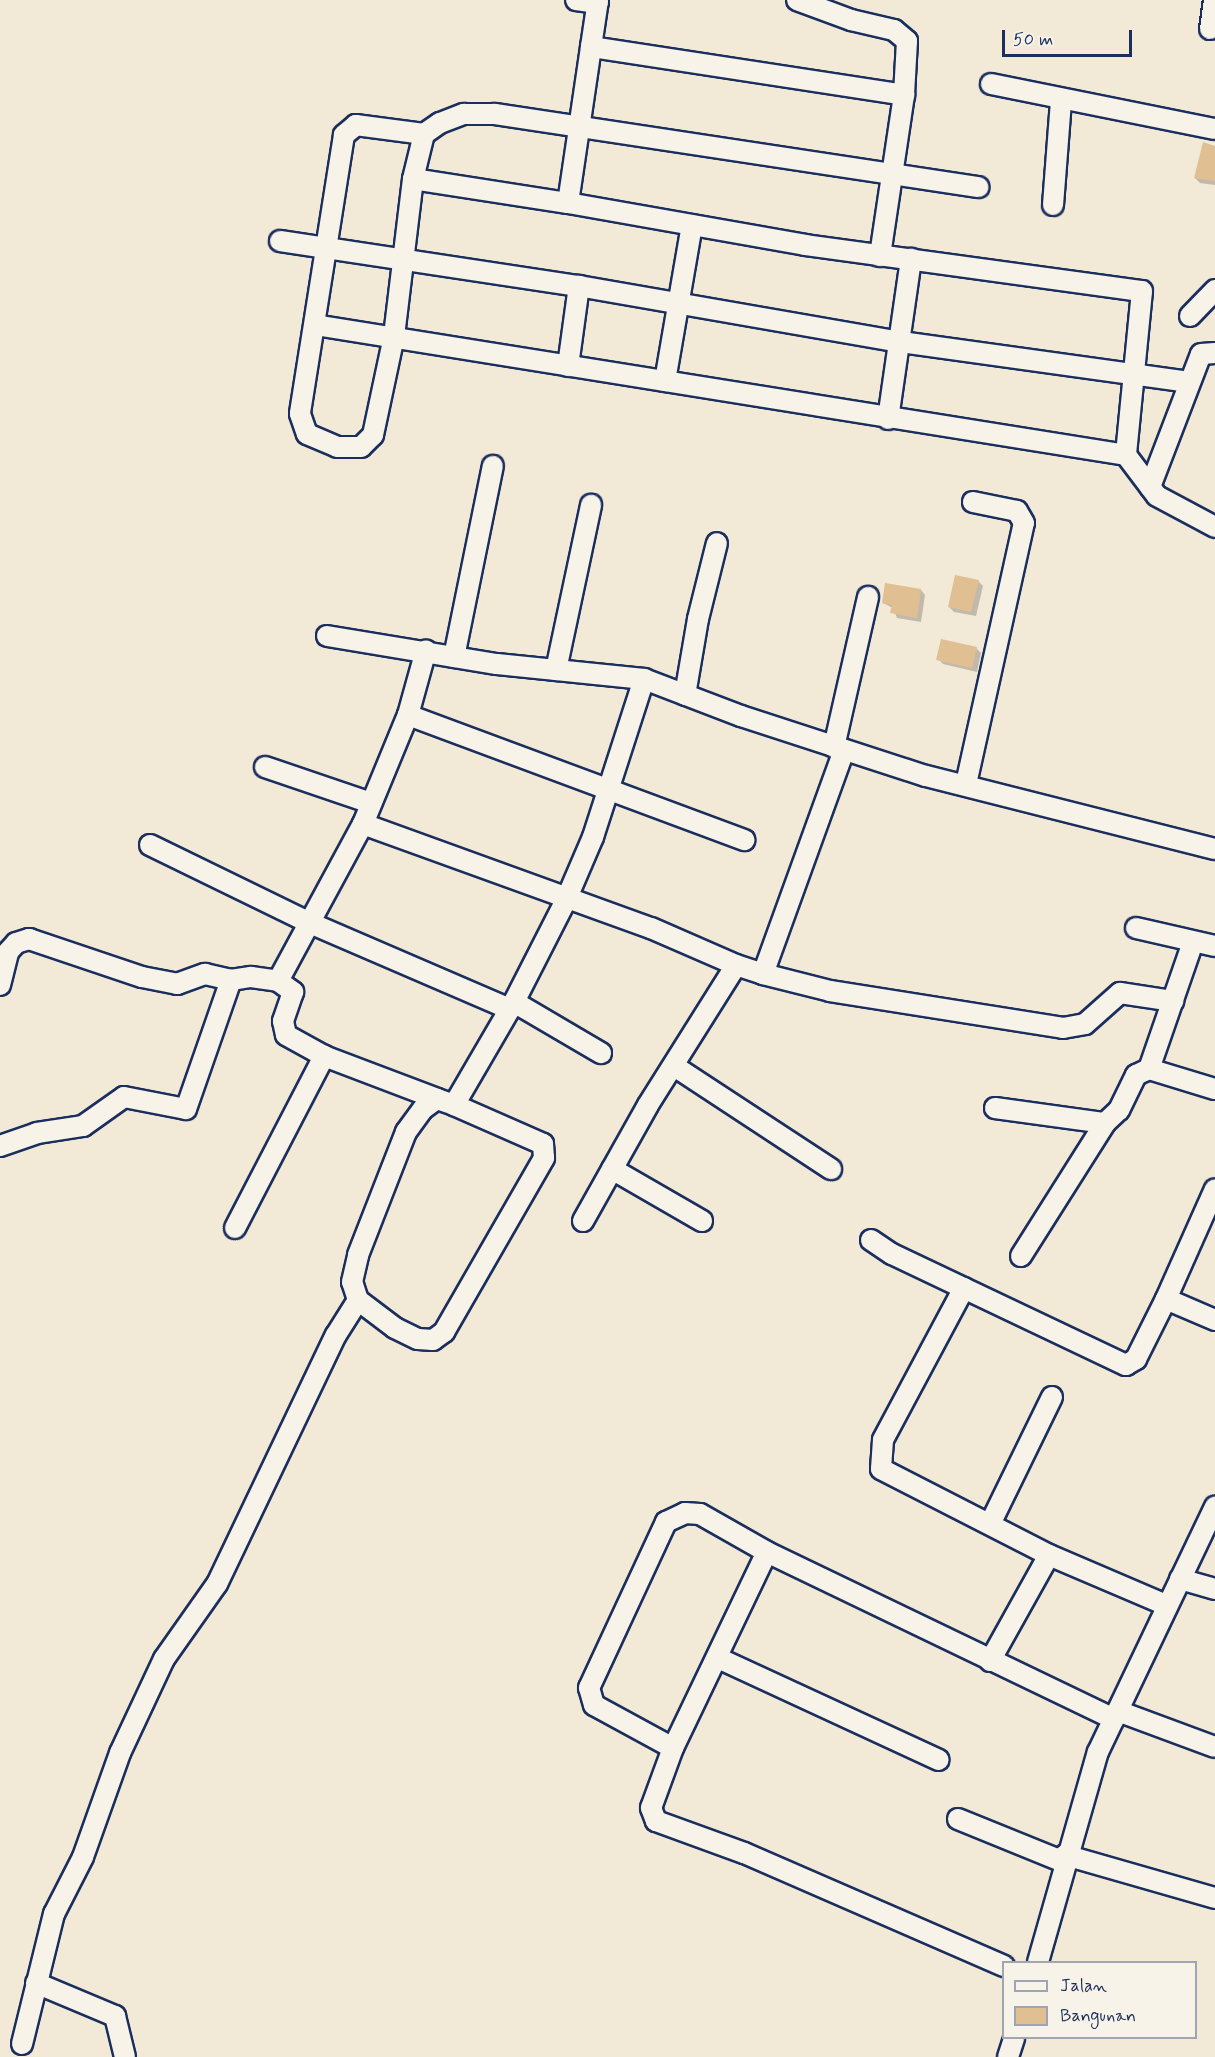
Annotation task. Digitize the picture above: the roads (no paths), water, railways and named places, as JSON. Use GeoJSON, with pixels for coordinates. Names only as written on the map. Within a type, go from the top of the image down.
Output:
{"type":"FeatureCollection","features":[{"type":"Feature","properties":{"kind":"street"},"geometry":{"type":"LineString","coordinates":[[568,203],[598,1],[576,0]]}},
{"type":"Feature","properties":{"kind":"street"},"geometry":{"type":"LineString","coordinates":[[797,0],[903,34],[907,41],[904,94],[880,256]]}},
{"type":"Feature","properties":{"kind":"street"},"geometry":{"type":"LineString","coordinates":[[1210,29],[1214,0]]}},
{"type":"Feature","properties":{"kind":"street"},"geometry":{"type":"LineString","coordinates":[[591,47],[904,94]]}},
{"type":"Feature","properties":{"kind":"street"},"geometry":{"type":"LineString","coordinates":[[991,84],[1060,100],[1215,129]]}},
{"type":"Feature","properties":{"kind":"street"},"geometry":{"type":"LineString","coordinates":[[1053,205],[1060,100]]}},
{"type":"Feature","properties":{"kind":"street"},"geometry":{"type":"LineString","coordinates":[[423,134],[413,178],[394,336],[373,435],[361,447],[337,447],[313,438],[301,424],[326,249],[348,128],[356,125],[423,134],[440,123],[465,114],[495,114],[580,125],[892,176],[979,187]]}},
{"type":"Feature","properties":{"kind":"street"},"geometry":{"type":"LineString","coordinates":[[413,178],[880,256],[1142,291],[1126,455],[1150,487],[1171,507],[1215,527]]}},
{"type":"Feature","properties":{"kind":"street"},"geometry":{"type":"LineString","coordinates":[[665,381],[692,225]]}},
{"type":"Feature","properties":{"kind":"street"},"geometry":{"type":"LineString","coordinates":[[280,241],[579,286],[901,342],[1189,382]]}},
{"type":"Feature","properties":{"kind":"street"},"geometry":{"type":"LineString","coordinates":[[888,419],[901,342],[911,259]]}},
{"type":"Feature","properties":{"kind":"street"},"geometry":{"type":"LineString","coordinates":[[568,366],[579,286]]}},
{"type":"Feature","properties":{"kind":"street"},"geometry":{"type":"LineString","coordinates":[[1190,316],[1215,290]]}},
{"type":"Feature","properties":{"kind":"street"},"geometry":{"type":"LineString","coordinates":[[315,325],[394,336],[888,419],[1126,455]]}},
{"type":"Feature","properties":{"kind":"street"},"geometry":{"type":"LineString","coordinates":[[1150,487],[1201,354],[1215,353]]}},
{"type":"Feature","properties":{"kind":"street"},"geometry":{"type":"LineString","coordinates":[[454,657],[493,466]]}},
{"type":"Feature","properties":{"kind":"street"},"geometry":{"type":"LineString","coordinates":[[966,784],[1024,524],[1017,511],[973,502]]}},
{"type":"Feature","properties":{"kind":"street"},"geometry":{"type":"LineString","coordinates":[[556,670],[591,505]]}},
{"type":"Feature","properties":{"kind":"street"},"geometry":{"type":"LineString","coordinates":[[685,695],[698,619],[717,543]]}},
{"type":"Feature","properties":{"kind":"street"},"geometry":{"type":"LineString","coordinates":[[763,974],[839,749],[868,597]]}},
{"type":"Feature","properties":{"kind":"street"},"geometry":{"type":"LineString","coordinates":[[327,636],[426,650],[454,657],[644,679],[839,749],[1215,849]]}},
{"type":"Feature","properties":{"kind":"street"},"geometry":{"type":"LineString","coordinates":[[278,981],[363,824],[408,715],[426,650]]}},
{"type":"Feature","properties":{"kind":"street"},"geometry":{"type":"LineString","coordinates":[[0,985],[8,952],[16,943],[29,939],[163,982],[177,984],[205,974],[231,980],[250,977],[278,981],[293,992],[283,1021],[286,1035],[324,1056],[445,1102],[543,1144],[544,1158],[444,1332],[433,1340],[418,1339],[395,1328],[358,1300],[352,1282],[358,1255],[406,1132],[423,1109],[445,1102],[512,1005],[566,900],[608,791],[644,679]]}},
{"type":"Feature","properties":{"kind":"street"},"geometry":{"type":"LineString","coordinates":[[408,715],[745,840]]}},
{"type":"Feature","properties":{"kind":"street"},"geometry":{"type":"LineString","coordinates":[[265,766],[371,803]]}},
{"type":"Feature","properties":{"kind":"street"},"geometry":{"type":"LineString","coordinates":[[363,824],[566,900],[651,928],[736,965],[830,991],[1062,1028],[1085,1024],[1120,993],[1173,1001]]}},
{"type":"Feature","properties":{"kind":"street"},"geometry":{"type":"LineString","coordinates":[[150,845],[310,923],[512,1005],[601,1053]]}},
{"type":"Feature","properties":{"kind":"street"},"geometry":{"type":"LineString","coordinates":[[1136,928],[1215,946]]}},
{"type":"Feature","properties":{"kind":"street"},"geometry":{"type":"LineString","coordinates":[[1149,1069],[1193,942]]}},
{"type":"Feature","properties":{"kind":"street"},"geometry":{"type":"LineString","coordinates":[[583,1221],[736,965]]}},
{"type":"Feature","properties":{"kind":"street"},"geometry":{"type":"LineString","coordinates":[[0,1146],[37,1133],[83,1126],[124,1097],[186,1109],[231,980]]}},
{"type":"Feature","properties":{"kind":"street"},"geometry":{"type":"LineString","coordinates":[[235,1228],[324,1056]]}},
{"type":"Feature","properties":{"kind":"street"},"geometry":{"type":"LineString","coordinates":[[674,1066],[831,1169]]}},
{"type":"Feature","properties":{"kind":"street"},"geometry":{"type":"LineString","coordinates":[[1021,1256],[1105,1123],[1119,1110],[1136,1075],[1149,1069],[1215,1089]]}},
{"type":"Feature","properties":{"kind":"street"},"geometry":{"type":"LineString","coordinates":[[995,1108],[1105,1123]]}},
{"type":"Feature","properties":{"kind":"street"},"geometry":{"type":"LineString","coordinates":[[612,1169],[702,1221]]}},
{"type":"Feature","properties":{"kind":"street"},"geometry":{"type":"LineString","coordinates":[[871,1240],[892,1254],[1126,1365],[1136,1359],[1166,1299],[1215,1189]]}},
{"type":"Feature","properties":{"kind":"street"},"geometry":{"type":"LineString","coordinates":[[964,1288],[883,1440],[879,1461],[889,1476],[991,1522],[1049,1555],[1166,1605]]}},
{"type":"Feature","properties":{"kind":"street"},"geometry":{"type":"LineString","coordinates":[[1166,1299],[1215,1320]]}},
{"type":"Feature","properties":{"kind":"street"},"geometry":{"type":"LineString","coordinates":[[22,2044],[54,1914],[83,1857],[120,1754],[159,1670],[217,1584],[336,1335],[358,1300]]}},
{"type":"Feature","properties":{"kind":"street"},"geometry":{"type":"LineString","coordinates":[[991,1522],[1052,1397]]}},
{"type":"Feature","properties":{"kind":"street"},"geometry":{"type":"LineString","coordinates":[[1038,1961],[1065,1859],[1098,1752],[1166,1605],[1215,1508]]}},
{"type":"Feature","properties":{"kind":"street"},"geometry":{"type":"LineString","coordinates":[[673,1748],[594,1705],[589,1688],[666,1522],[685,1513],[700,1515],[767,1552],[990,1660],[1116,1715],[1215,1747]]}},
{"type":"Feature","properties":{"kind":"street"},"geometry":{"type":"LineString","coordinates":[[767,1552],[673,1748],[651,1808],[656,1821],[744,1853],[1002,1965]]}},
{"type":"Feature","properties":{"kind":"street"},"geometry":{"type":"LineString","coordinates":[[990,1660],[1049,1555]]}},
{"type":"Feature","properties":{"kind":"street"},"geometry":{"type":"LineString","coordinates":[[1180,1579],[1215,1589]]}},
{"type":"Feature","properties":{"kind":"street"},"geometry":{"type":"LineString","coordinates":[[718,1658],[939,1760]]}},
{"type":"Feature","properties":{"kind":"street"},"geometry":{"type":"LineString","coordinates":[[958,1819],[1065,1859],[1215,1898]]}},
{"type":"Feature","properties":{"kind":"street"},"geometry":{"type":"LineString","coordinates":[[36,1983],[115,2016],[125,2057]]}},
{"type":"Feature","properties":{"kind":"street"},"geometry":{"type":"LineString","coordinates":[[1008,2057],[1013,2039]]}}]}
